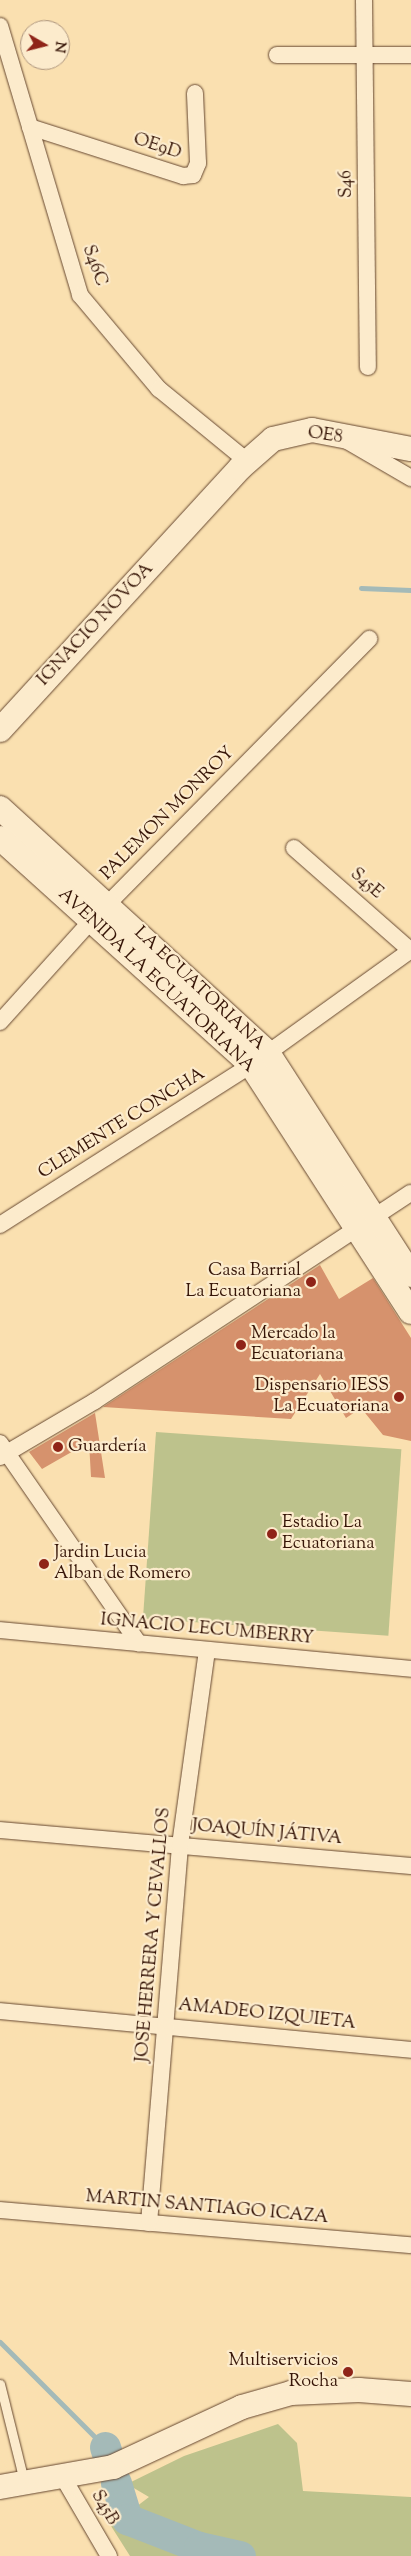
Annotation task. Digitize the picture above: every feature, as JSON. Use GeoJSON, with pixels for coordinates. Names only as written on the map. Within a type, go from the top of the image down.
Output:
{"type":"FeatureCollection","features":[{"type":"Feature","properties":{"kind":"street","name":"S46"},"geometry":{"type":"LineString","coordinates":[[364,0],[368,367]]}},
{"type":"Feature","properties":{"kind":"street","name":"S46C"},"geometry":{"type":"LineString","coordinates":[[0,26],[80,295],[159,389],[244,465]]}},
{"type":"Feature","properties":{"kind":"street"},"geometry":{"type":"LineString","coordinates":[[277,54],[411,55]]}},
{"type":"Feature","properties":{"kind":"street","name":"OE9D"},"geometry":{"type":"LineString","coordinates":[[30,127],[184,176],[193,175],[198,163],[196,93]]}},
{"type":"Feature","properties":{"kind":"street","name":"OE8"},"geometry":{"type":"LineString","coordinates":[[192,521],[244,465],[273,439],[290,433],[312,430],[342,438],[411,449]]}},
{"type":"Feature","properties":{"kind":"street"},"geometry":{"type":"LineString","coordinates":[[342,438],[411,478]]}},
{"type":"Feature","properties":{"kind":"street","name":"IGNACIO NOVOA"},"geometry":{"type":"LineString","coordinates":[[0,730],[192,521]]}},
{"type":"Feature","properties":{"kind":"street","name":"PALEMON MONROY"},"geometry":{"type":"LineString","coordinates":[[0,1022],[100,912],[369,638]]}},
{"type":"Feature","properties":{"kind":"street"},"geometry":{"type":"LineString","coordinates":[[0,808],[100,912]]}},
{"type":"Feature","properties":{"kind":"street","name":"AVENIDA LA ECUATORIANA"},"geometry":{"type":"LineString","coordinates":[[0,838],[100,912],[260,1059],[365,1223],[411,1312]]}},
{"type":"Feature","properties":{"kind":"street","name":"S45E"},"geometry":{"type":"LineString","coordinates":[[294,848],[411,950]]}},
{"type":"Feature","properties":{"kind":"street","name":"CLEMENTE CONCHA"},"geometry":{"type":"LineString","coordinates":[[0,1225],[260,1059],[411,950]]}},
{"type":"Feature","properties":{"kind":"street"},"geometry":{"type":"LineString","coordinates":[[138,1644],[2,1451],[95,1401],[411,1193]]}},
{"type":"Feature","properties":{"kind":"street"},"geometry":{"type":"LineString","coordinates":[[365,1223],[411,1275]]}},
{"type":"Feature","properties":{"kind":"street","name":"IGNACIO LECUMBERRY"},"geometry":{"type":"LineString","coordinates":[[0,1630],[411,1669]]}},
{"type":"Feature","properties":{"kind":"street","name":"JOSE HERRERA Y CEVALLOS"},"geometry":{"type":"LineString","coordinates":[[150,2223],[180,1845],[207,1651]]}},
{"type":"Feature","properties":{"kind":"street","name":"JOAQUÍN JÁTIVA"},"geometry":{"type":"LineString","coordinates":[[0,1830],[411,1866]]}},
{"type":"Feature","properties":{"kind":"street","name":"AMADEO IZQUIETA"},"geometry":{"type":"LineString","coordinates":[[0,2011],[166,2025],[411,2050]]}},
{"type":"Feature","properties":{"kind":"street","name":"MARTIN SANTIAGO ICAZA"},"geometry":{"type":"LineString","coordinates":[[0,2210],[411,2245]]}},
{"type":"Feature","properties":{"kind":"street"},"geometry":{"type":"LineString","coordinates":[[0,2487],[64,2479],[113,2468],[242,2407],[291,2393],[359,2390],[411,2394]]}},
{"type":"Feature","properties":{"kind":"street","name":"S45B"},"geometry":{"type":"LineString","coordinates":[[64,2479],[109,2556]]}},
{"type":"Feature","properties":{"kind":"lane"},"geometry":{"type":"LineString","coordinates":[[0,2384],[25,2484]]}},
{"type":"Feature","properties":{"kind":"green space","name":"Estadio La Ecuatoriana"},"geometry":{"type":"Polygon","coordinates":[[[156,1432],[401,1449],[388,1636],[143,1619],[156,1432]]]}},
{"type":"Feature","properties":{"kind":"green space"},"geometry":{"type":"Polygon","coordinates":[[[278,2424],[297,2443],[303,2491],[411,2497],[411,2556],[130,2556],[111,2526],[149,2497],[127,2484],[184,2456],[278,2424]]]}},
{"type":"Feature","properties":{"kind":"building"},"geometry":{"type":"Polygon","coordinates":[[[320,1265],[339,1299],[373,1278],[411,1338],[411,1441],[383,1435],[361,1408],[346,1418],[320,1374],[291,1419],[103,1407],[320,1265]]]}},
{"type":"Feature","properties":{"kind":"building","name":"Guardería"},"geometry":{"type":"Polygon","coordinates":[[[95,1413],[105,1478],[91,1477],[89,1442],[42,1469],[29,1452],[95,1413]]]}},
{"type":"Feature","properties":{"kind":"waterway"},"geometry":{"type":"LineString","coordinates":[[361,588],[411,590]]}},
{"type":"Feature","properties":{"kind":"waterway"},"geometry":{"type":"LineString","coordinates":[[0,2342],[105,2447]]}},
{"type":"Feature","properties":{"kind":"waterway"},"geometry":{"type":"LineString","coordinates":[[105,2447],[107,2453]]}},
{"type":"Feature","properties":{"kind":"waterway"},"geometry":{"type":"LineString","coordinates":[[116,2483],[127,2519],[199,2547],[240,2556]]}},
{"type":"Feature","properties":{"kind":"place","name":"Casa Barrial La Ecuatoriana"},"geometry":{"type":"Point","coordinates":[311,1282]}},
{"type":"Feature","properties":{"kind":"place","name":"Mercado la Ecuatoriana"},"geometry":{"type":"Point","coordinates":[241,1345]}},
{"type":"Feature","properties":{"kind":"place","name":"Dispensario IESS La Ecuatoriana"},"geometry":{"type":"Point","coordinates":[399,1397]}},
{"type":"Feature","properties":{"kind":"place","name":"Guardería"},"geometry":{"type":"Point","coordinates":[58,1447]}},
{"type":"Feature","properties":{"kind":"place","name":"Estadio La Ecuatoriana"},"geometry":{"type":"Point","coordinates":[272,1534]}},
{"type":"Feature","properties":{"kind":"place","name":"Jardin Lucia Alban de Romero"},"geometry":{"type":"Point","coordinates":[44,1564]}},
{"type":"Feature","properties":{"kind":"place","name":"Multiservicios Rocha"},"geometry":{"type":"Point","coordinates":[348,2372]}}]}
